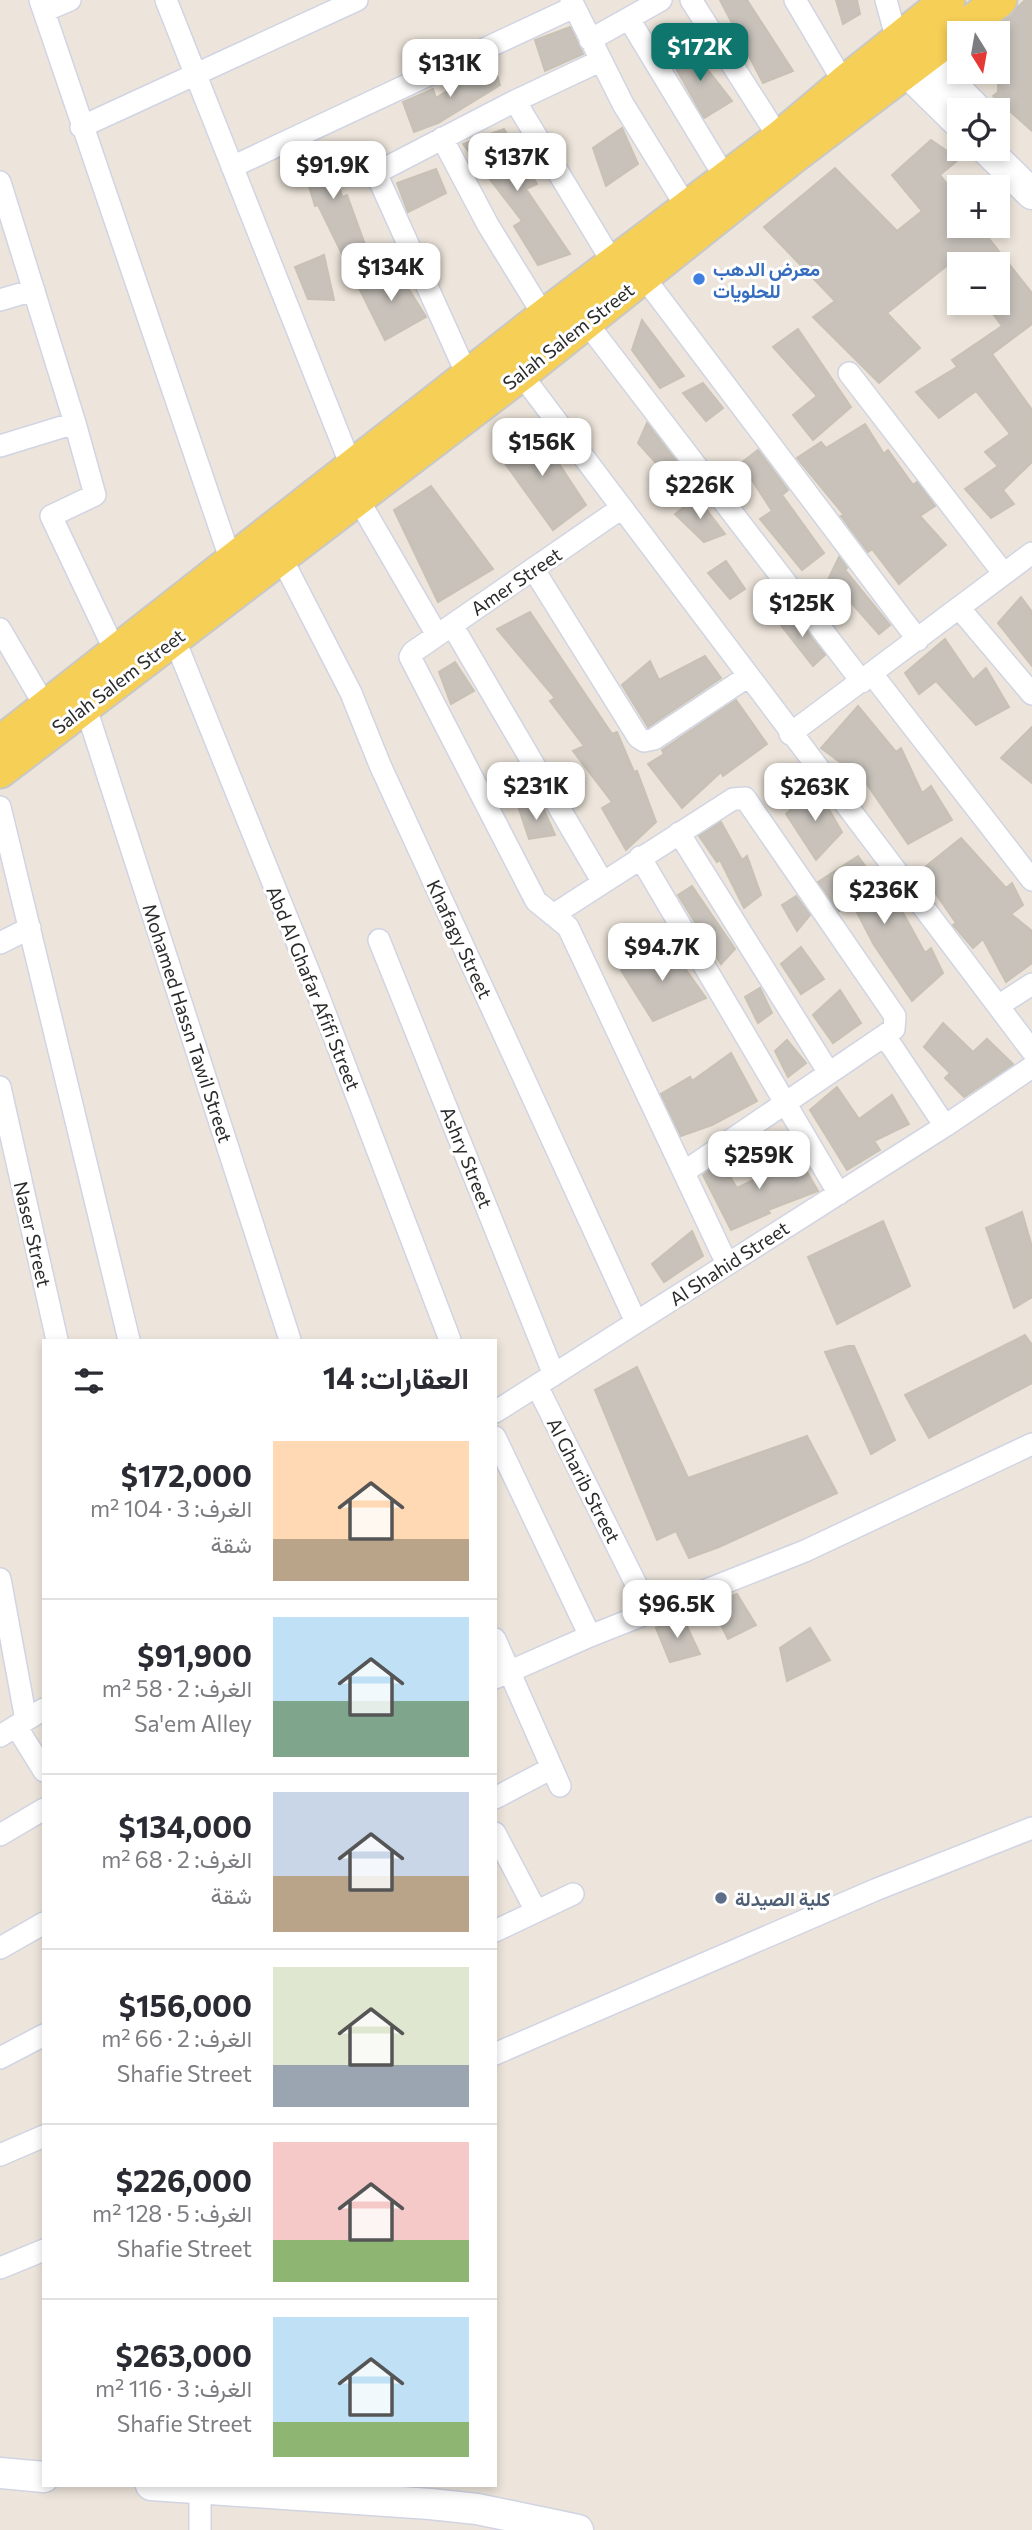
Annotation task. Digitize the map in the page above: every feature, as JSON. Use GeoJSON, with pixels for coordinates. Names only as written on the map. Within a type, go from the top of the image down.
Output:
{"type":"FeatureCollection","features":[{"type":"Feature","properties":{"kind":"main road","name":"Salah Salem Street"},"geometry":{"type":"LineString","coordinates":[[0,743],[231,561],[355,484],[521,374],[909,55],[948,0]]}},
{"type":"Feature","properties":{"kind":"main road","name":"Salah Salem Street"},"geometry":{"type":"LineString","coordinates":[[0,771],[281,557],[468,376],[779,138],[844,83],[909,55],[1000,0]]}},
{"type":"Feature","properties":{"kind":"street"},"geometry":{"type":"LineString","coordinates":[[70,0],[42,6],[231,561]]}},
{"type":"Feature","properties":{"kind":"street"},"geometry":{"type":"LineString","coordinates":[[81,127],[357,0]]}},
{"type":"Feature","properties":{"kind":"street"},"geometry":{"type":"LineString","coordinates":[[590,40],[661,0]]}},
{"type":"Feature","properties":{"kind":"street"},"geometry":{"type":"LineString","coordinates":[[691,0],[779,138]]}},
{"type":"Feature","properties":{"kind":"street"},"geometry":{"type":"LineString","coordinates":[[795,0],[844,83]]}},
{"type":"Feature","properties":{"kind":"street"},"geometry":{"type":"LineString","coordinates":[[886,0],[909,55],[947,106]]}},
{"type":"Feature","properties":{"kind":"street"},"geometry":{"type":"LineString","coordinates":[[172,2],[195,75],[355,484],[602,881]]}},
{"type":"Feature","properties":{"kind":"street"},"geometry":{"type":"LineString","coordinates":[[232,167],[572,3],[639,132],[687,208]]}},
{"type":"Feature","properties":{"kind":"street"},"geometry":{"type":"LineString","coordinates":[[629,19],[726,179]]}},
{"type":"Feature","properties":{"kind":"street"},"geometry":{"type":"LineString","coordinates":[[909,55],[962,98]]}},
{"type":"Feature","properties":{"kind":"street"},"geometry":{"type":"LineString","coordinates":[[468,376],[376,176],[379,171],[442,138],[600,61]]}},
{"type":"Feature","properties":{"kind":"street"},"geometry":{"type":"LineString","coordinates":[[515,101],[612,264]]}},
{"type":"Feature","properties":{"kind":"street"},"geometry":{"type":"LineString","coordinates":[[442,138],[488,225],[544,316]]}},
{"type":"Feature","properties":{"kind":"street"},"geometry":{"type":"LineString","coordinates":[[1010,144],[1032,167]]}},
{"type":"Feature","properties":{"kind":"street"},"geometry":{"type":"LineString","coordinates":[[998,161],[1032,194]]}},
{"type":"Feature","properties":{"kind":"street"},"geometry":{"type":"LineString","coordinates":[[0,182],[4,205],[34,290],[95,495],[51,516],[115,651]]}},
{"type":"Feature","properties":{"kind":"street"},"geometry":{"type":"LineString","coordinates":[[643,276],[918,640]]}},
{"type":"Feature","properties":{"kind":"street"},"geometry":{"type":"LineString","coordinates":[[0,300],[34,290]]}},
{"type":"Feature","properties":{"kind":"street"},"geometry":{"type":"LineString","coordinates":[[586,322],[867,678],[1032,880]]}},
{"type":"Feature","properties":{"kind":"street"},"geometry":{"type":"LineString","coordinates":[[849,373],[1004,574]]}},
{"type":"Feature","properties":{"kind":"street"},"geometry":{"type":"LineString","coordinates":[[521,374],[790,734],[1032,1051]]}},
{"type":"Feature","properties":{"kind":"street"},"geometry":{"type":"LineString","coordinates":[[0,446],[75,423]]}},
{"type":"Feature","properties":{"kind":"street","name":"Amer Street"},"geometry":{"type":"LineString","coordinates":[[552,915],[536,901],[411,661],[411,653],[621,509]]}},
{"type":"Feature","properties":{"kind":"street"},"geometry":{"type":"LineString","coordinates":[[790,734],[960,610],[1032,553]]}},
{"type":"Feature","properties":{"kind":"street","name":"Khafagy Street"},"geometry":{"type":"LineString","coordinates":[[281,557],[351,693],[380,765],[636,1322]]}},
{"type":"Feature","properties":{"kind":"street"},"geometry":{"type":"LineString","coordinates":[[534,570],[644,741],[654,739],[747,677]]}},
{"type":"Feature","properties":{"kind":"street"},"geometry":{"type":"LineString","coordinates":[[960,610],[1032,694]]}},
{"type":"Feature","properties":{"kind":"street"},"geometry":{"type":"LineString","coordinates":[[0,629],[46,706]]}},
{"type":"Feature","properties":{"kind":"street","name":"Abd Al Ghafar Afifi Street"},"geometry":{"type":"LineString","coordinates":[[174,638],[315,987],[450,1339]]}},
{"type":"Feature","properties":{"kind":"street","name":"Mohamed Hassn Tawil Street"},"geometry":{"type":"LineString","coordinates":[[85,705],[290,1339]]}},
{"type":"Feature","properties":{"kind":"street"},"geometry":{"type":"LineString","coordinates":[[684,1172],[885,1036],[894,1029],[897,1022],[749,802],[740,797],[640,857],[552,915],[568,927],[727,1264]]}},
{"type":"Feature","properties":{"kind":"street"},"geometry":{"type":"LineString","coordinates":[[0,807],[129,1339]]}},
{"type":"Feature","properties":{"kind":"street"},"geometry":{"type":"LineString","coordinates":[[679,833],[830,1073]]}},
{"type":"Feature","properties":{"kind":"street"},"geometry":{"type":"LineString","coordinates":[[640,857],[839,1194]]}},
{"type":"Feature","properties":{"kind":"street"},"geometry":{"type":"LineString","coordinates":[[0,943],[30,928]]}},
{"type":"Feature","properties":{"kind":"street","name":"Ashry Street"},"geometry":{"type":"LineString","coordinates":[[379,940],[545,1380]]}},
{"type":"Feature","properties":{"kind":"street"},"geometry":{"type":"LineString","coordinates":[[998,1006],[1032,984]]}},
{"type":"Feature","properties":{"kind":"street"},"geometry":{"type":"LineString","coordinates":[[885,1036],[945,1126]]}},
{"type":"Feature","properties":{"kind":"street","name":"Al Shahid Street"},"geometry":{"type":"LineString","coordinates":[[497,1411],[945,1126],[1032,1067]]}},
{"type":"Feature","properties":{"kind":"street","name":"Naser Street"},"geometry":{"type":"LineString","coordinates":[[0,1087],[57,1339]]}},
{"type":"Feature","properties":{"kind":"street","name":"Al Gharib Street"},"geometry":{"type":"LineString","coordinates":[[545,1380],[650,1612]]}},
{"type":"Feature","properties":{"kind":"street"},"geometry":{"type":"LineString","coordinates":[[497,1441],[590,1636]]}},
{"type":"Feature","properties":{"kind":"street"},"geometry":{"type":"LineString","coordinates":[[502,1675],[590,1636],[805,1551],[1032,1444]]}},
{"type":"Feature","properties":{"kind":"street"},"geometry":{"type":"LineString","coordinates":[[0,1579],[21,1723],[42,1768]]}},
{"type":"Feature","properties":{"kind":"street"},"geometry":{"type":"LineString","coordinates":[[497,1649],[502,1675],[556,1777],[497,1797]]}},
{"type":"Feature","properties":{"kind":"street"},"geometry":{"type":"LineString","coordinates":[[0,1835],[42,1809]]}},
{"type":"Feature","properties":{"kind":"street"},"geometry":{"type":"LineString","coordinates":[[497,2053],[875,1890],[1032,1828]]}},
{"type":"Feature","properties":{"kind":"street"},"geometry":{"type":"LineString","coordinates":[[497,1837],[536,1911]]}},
{"type":"Feature","properties":{"kind":"street"},"geometry":{"type":"LineString","coordinates":[[497,1930],[573,1894]]}},
{"type":"Feature","properties":{"kind":"street"},"geometry":{"type":"LineString","coordinates":[[0,1948],[42,1924]]}},
{"type":"Feature","properties":{"kind":"street"},"geometry":{"type":"LineString","coordinates":[[0,2058],[42,2036]]}},
{"type":"Feature","properties":{"kind":"street"},"geometry":{"type":"LineString","coordinates":[[0,2155],[42,2137]]}},
{"type":"Feature","properties":{"kind":"street"},"geometry":{"type":"LineString","coordinates":[[0,2268],[42,2251]]}},
{"type":"Feature","properties":{"kind":"street"},"geometry":{"type":"LineString","coordinates":[[0,2473],[42,2477]]}},
{"type":"Feature","properties":{"kind":"street"},"geometry":{"type":"LineString","coordinates":[[176,2487],[477,2509],[578,2530]]}},
{"type":"Feature","properties":{"kind":"street"},"geometry":{"type":"LineString","coordinates":[[200,2489],[200,2530]]}},
{"type":"Feature","properties":{"kind":"building"},"geometry":{"type":"Polygon","coordinates":[[[720,0],[747,0],[793,71],[763,83],[720,0]]]}},
{"type":"Feature","properties":{"kind":"building"},"geometry":{"type":"Polygon","coordinates":[[[836,0],[857,0],[860,14],[843,24],[836,0]]]}},
{"type":"Feature","properties":{"kind":"building"},"geometry":{"type":"Polygon","coordinates":[[[1025,0],[1032,0],[1032,131],[1010,111],[1010,98],[993,96],[998,92],[998,84],[1010,84],[1010,21],[1003,21],[1025,0]]]}},
{"type":"Feature","properties":{"kind":"building"},"geometry":{"type":"Polygon","coordinates":[[[570,27],[583,54],[545,71],[535,40],[570,27]]]}},
{"type":"Feature","properties":{"kind":"building"},"geometry":{"type":"Polygon","coordinates":[[[690,47],[732,101],[704,118],[670,58],[690,47]]]}},
{"type":"Feature","properties":{"kind":"building"},"geometry":{"type":"Polygon","coordinates":[[[493,61],[500,85],[438,123],[414,132],[403,102],[433,89],[436,98],[493,61]]]}},
{"type":"Feature","properties":{"kind":"building"},"geometry":{"type":"Polygon","coordinates":[[[622,128],[638,164],[606,186],[593,148],[622,128]]]}},
{"type":"Feature","properties":{"kind":"building"},"geometry":{"type":"Polygon","coordinates":[[[504,129],[537,184],[526,189],[570,254],[538,265],[514,226],[522,221],[463,144],[504,129]]]}},
{"type":"Feature","properties":{"kind":"building"},"geometry":{"type":"Polygon","coordinates":[[[931,140],[947,151],[947,161],[957,161],[940,175],[947,184],[947,238],[988,238],[1000,252],[947,252],[947,266],[887,313],[920,348],[879,383],[813,317],[835,301],[764,227],[835,168],[897,231],[922,211],[892,175],[931,140]]]}},
{"type":"Feature","properties":{"kind":"building"},"geometry":{"type":"Polygon","coordinates":[[[329,147],[342,197],[347,195],[367,250],[343,256],[318,205],[315,206],[300,156],[329,147]]]}},
{"type":"Feature","properties":{"kind":"building"},"geometry":{"type":"Polygon","coordinates":[[[436,169],[446,193],[408,212],[397,183],[436,169]]]}},
{"type":"Feature","properties":{"kind":"building"},"geometry":{"type":"Polygon","coordinates":[[[324,255],[334,300],[308,299],[295,267],[324,255]]]}},
{"type":"Feature","properties":{"kind":"building"},"geometry":{"type":"Polygon","coordinates":[[[1010,265],[1032,293],[1032,324],[992,354],[1032,410],[1032,462],[1003,490],[1014,504],[991,518],[965,489],[998,466],[985,452],[1010,434],[976,391],[939,418],[916,392],[957,367],[952,360],[1002,326],[994,315],[1010,315],[1010,265]]]}},
{"type":"Feature","properties":{"kind":"building"},"geometry":{"type":"Polygon","coordinates":[[[395,267],[426,317],[385,340],[357,284],[395,267]]]}},
{"type":"Feature","properties":{"kind":"building"},"geometry":{"type":"Polygon","coordinates":[[[642,320],[684,376],[660,388],[632,350],[642,320]]]}},
{"type":"Feature","properties":{"kind":"building"},"geometry":{"type":"Polygon","coordinates":[[[798,329],[851,407],[813,440],[793,415],[817,396],[773,347],[798,329]]]}},
{"type":"Feature","properties":{"kind":"building"},"geometry":{"type":"Polygon","coordinates":[[[703,383],[723,408],[706,421],[683,393],[703,383]]]}},
{"type":"Feature","properties":{"kind":"building"},"geometry":{"type":"Polygon","coordinates":[[[647,423],[686,474],[672,481],[638,443],[647,423]]]}},
{"type":"Feature","properties":{"kind":"building"},"geometry":{"type":"Polygon","coordinates":[[[865,424],[884,454],[888,450],[913,485],[917,482],[935,506],[920,516],[946,545],[899,584],[872,549],[868,552],[841,516],[844,515],[797,458],[821,442],[826,448],[865,424]]]}},
{"type":"Feature","properties":{"kind":"building"},"geometry":{"type":"Polygon","coordinates":[[[535,427],[586,505],[553,530],[496,451],[535,427]]]}},
{"type":"Feature","properties":{"kind":"building"},"geometry":{"type":"Polygon","coordinates":[[[758,450],[788,490],[782,495],[824,553],[802,570],[760,519],[772,511],[741,463],[758,450]]]}},
{"type":"Feature","properties":{"kind":"building"},"geometry":{"type":"Polygon","coordinates":[[[431,486],[493,569],[438,602],[394,510],[431,486]]]}},
{"type":"Feature","properties":{"kind":"building"},"geometry":{"type":"Polygon","coordinates":[[[697,497],[725,534],[704,542],[675,514],[697,497]]]}},
{"type":"Feature","properties":{"kind":"building"},"geometry":{"type":"Polygon","coordinates":[[[839,557],[847,568],[845,570],[890,625],[879,634],[832,581],[825,586],[839,557]]]}},
{"type":"Feature","properties":{"kind":"building"},"geometry":{"type":"Polygon","coordinates":[[[726,561],[745,589],[730,599],[708,573],[726,561]]]}},
{"type":"Feature","properties":{"kind":"building"},"geometry":{"type":"Polygon","coordinates":[[[1021,597],[1032,612],[1032,666],[998,623],[1021,597]]]}},
{"type":"Feature","properties":{"kind":"building"},"geometry":{"type":"Polygon","coordinates":[[[790,610],[825,655],[813,666],[780,624],[790,610]]]}},
{"type":"Feature","properties":{"kind":"building"},"geometry":{"type":"Polygon","coordinates":[[[530,612],[612,734],[617,732],[634,772],[637,771],[656,822],[626,850],[602,808],[612,802],[573,751],[584,746],[550,701],[555,698],[497,629],[530,612]]]}},
{"type":"Feature","properties":{"kind":"building"},"geometry":{"type":"Polygon","coordinates":[[[945,639],[973,680],[986,668],[1009,707],[976,725],[936,681],[919,694],[905,673],[945,639]]]}},
{"type":"Feature","properties":{"kind":"building"},"geometry":{"type":"Polygon","coordinates":[[[705,656],[721,678],[648,727],[622,685],[650,661],[659,680],[705,656]]]}},
{"type":"Feature","properties":{"kind":"building"},"geometry":{"type":"Polygon","coordinates":[[[455,662],[474,691],[451,704],[439,672],[455,662]]]}},
{"type":"Feature","properties":{"kind":"building"},"geometry":{"type":"Polygon","coordinates":[[[736,700],[767,744],[723,776],[721,772],[682,808],[648,764],[664,754],[662,750],[736,700]]]}},
{"type":"Feature","properties":{"kind":"building"},"geometry":{"type":"Polygon","coordinates":[[[858,706],[896,752],[901,748],[922,793],[931,786],[952,820],[908,844],[853,764],[848,768],[821,748],[858,706]]]}},
{"type":"Feature","properties":{"kind":"building"},"geometry":{"type":"Polygon","coordinates":[[[1032,727],[1032,783],[1001,758],[1032,727]]]}},
{"type":"Feature","properties":{"kind":"building"},"geometry":{"type":"Polygon","coordinates":[[[816,787],[842,832],[816,860],[786,814],[816,787]]]}},
{"type":"Feature","properties":{"kind":"building"},"geometry":{"type":"Polygon","coordinates":[[[541,803],[555,835],[529,839],[519,809],[541,803]]]}},
{"type":"Feature","properties":{"kind":"building"},"geometry":{"type":"Polygon","coordinates":[[[721,822],[742,860],[747,856],[761,895],[744,908],[720,860],[717,862],[699,836],[721,822]]]}},
{"type":"Feature","properties":{"kind":"building"},"geometry":{"type":"Polygon","coordinates":[[[961,838],[1006,888],[1012,883],[1023,905],[1011,914],[1032,931],[1032,963],[1006,982],[983,939],[973,948],[953,925],[956,923],[920,871],[961,838]]]}},
{"type":"Feature","properties":{"kind":"building"},"geometry":{"type":"Polygon","coordinates":[[[858,856],[892,903],[896,900],[925,953],[931,948],[943,973],[912,1001],[874,945],[851,901],[839,911],[818,882],[858,856]]]}},
{"type":"Feature","properties":{"kind":"building"},"geometry":{"type":"Polygon","coordinates":[[[692,886],[735,949],[721,964],[678,895],[692,886]]]}},
{"type":"Feature","properties":{"kind":"building"},"geometry":{"type":"Polygon","coordinates":[[[796,896],[810,915],[797,931],[782,905],[796,896]]]}},
{"type":"Feature","properties":{"kind":"building"},"geometry":{"type":"Polygon","coordinates":[[[667,943],[706,998],[653,1021],[621,970],[667,943]]]}},
{"type":"Feature","properties":{"kind":"building"},"geometry":{"type":"Polygon","coordinates":[[[801,947],[824,979],[801,994],[781,964],[801,947]]]}},
{"type":"Feature","properties":{"kind":"building"},"geometry":{"type":"Polygon","coordinates":[[[760,988],[772,1013],[758,1023],[745,997],[760,988]]]}},
{"type":"Feature","properties":{"kind":"building"},"geometry":{"type":"Polygon","coordinates":[[[840,990],[861,1023],[833,1043],[813,1015],[840,990]]]}},
{"type":"Feature","properties":{"kind":"building"},"geometry":{"type":"Polygon","coordinates":[[[943,1023],[973,1052],[987,1039],[1013,1064],[964,1097],[945,1078],[950,1073],[924,1047],[943,1023]]]}},
{"type":"Feature","properties":{"kind":"building"},"geometry":{"type":"Polygon","coordinates":[[[787,1040],[806,1063],[788,1077],[775,1051],[787,1040]]]}},
{"type":"Feature","properties":{"kind":"building"},"geometry":{"type":"Polygon","coordinates":[[[731,1053],[757,1101],[712,1125],[681,1136],[661,1094],[690,1077],[692,1081],[731,1053]]]}},
{"type":"Feature","properties":{"kind":"building"},"geometry":{"type":"Polygon","coordinates":[[[837,1087],[859,1119],[892,1095],[909,1124],[874,1141],[880,1150],[847,1170],[810,1110],[837,1087]]]}},
{"type":"Feature","properties":{"kind":"building"},"geometry":{"type":"Polygon","coordinates":[[[795,1151],[818,1191],[768,1210],[770,1213],[731,1230],[703,1175],[721,1162],[737,1188],[769,1172],[767,1170],[795,1151]]]}},
{"type":"Feature","properties":{"kind":"building"},"geometry":{"type":"Polygon","coordinates":[[[1022,1212],[1032,1247],[1032,1297],[1014,1308],[986,1228],[1022,1212]]]}},
{"type":"Feature","properties":{"kind":"building"},"geometry":{"type":"Polygon","coordinates":[[[883,1221],[910,1286],[837,1324],[808,1257],[883,1221]]]}},
{"type":"Feature","properties":{"kind":"building"},"geometry":{"type":"Polygon","coordinates":[[[692,1231],[703,1256],[664,1282],[652,1264],[692,1231]]]}},
{"type":"Feature","properties":{"kind":"building"},"geometry":{"type":"Polygon","coordinates":[[[1025,1335],[1032,1345],[1032,1383],[929,1438],[905,1395],[1025,1335]]]}},
{"type":"Feature","properties":{"kind":"building"},"geometry":{"type":"Polygon","coordinates":[[[854,1346],[895,1440],[871,1454],[825,1352],[854,1346]]]}},
{"type":"Feature","properties":{"kind":"building"},"geometry":{"type":"Polygon","coordinates":[[[637,1367],[688,1478],[807,1436],[837,1493],[689,1558],[676,1531],[657,1540],[595,1390],[637,1367]]]}},
{"type":"Feature","properties":{"kind":"building"},"geometry":{"type":"Polygon","coordinates":[[[737,1594],[756,1625],[728,1639],[710,1603],[737,1594]]]}},
{"type":"Feature","properties":{"kind":"building"},"geometry":{"type":"Polygon","coordinates":[[[681,1614],[700,1654],[670,1662],[656,1628],[681,1614]]]}},
{"type":"Feature","properties":{"kind":"building"},"geometry":{"type":"Polygon","coordinates":[[[810,1628],[830,1660],[787,1681],[780,1648],[810,1628]]]}},
{"type":"Feature","properties":{"kind":"place","name":"معرض الدهب للحلويات"},"geometry":{"type":"Point","coordinates":[699,279]}},
{"type":"Feature","properties":{"kind":"place","name":"كلية الصيدلة"},"geometry":{"type":"Point","coordinates":[721,1898]}}]}
